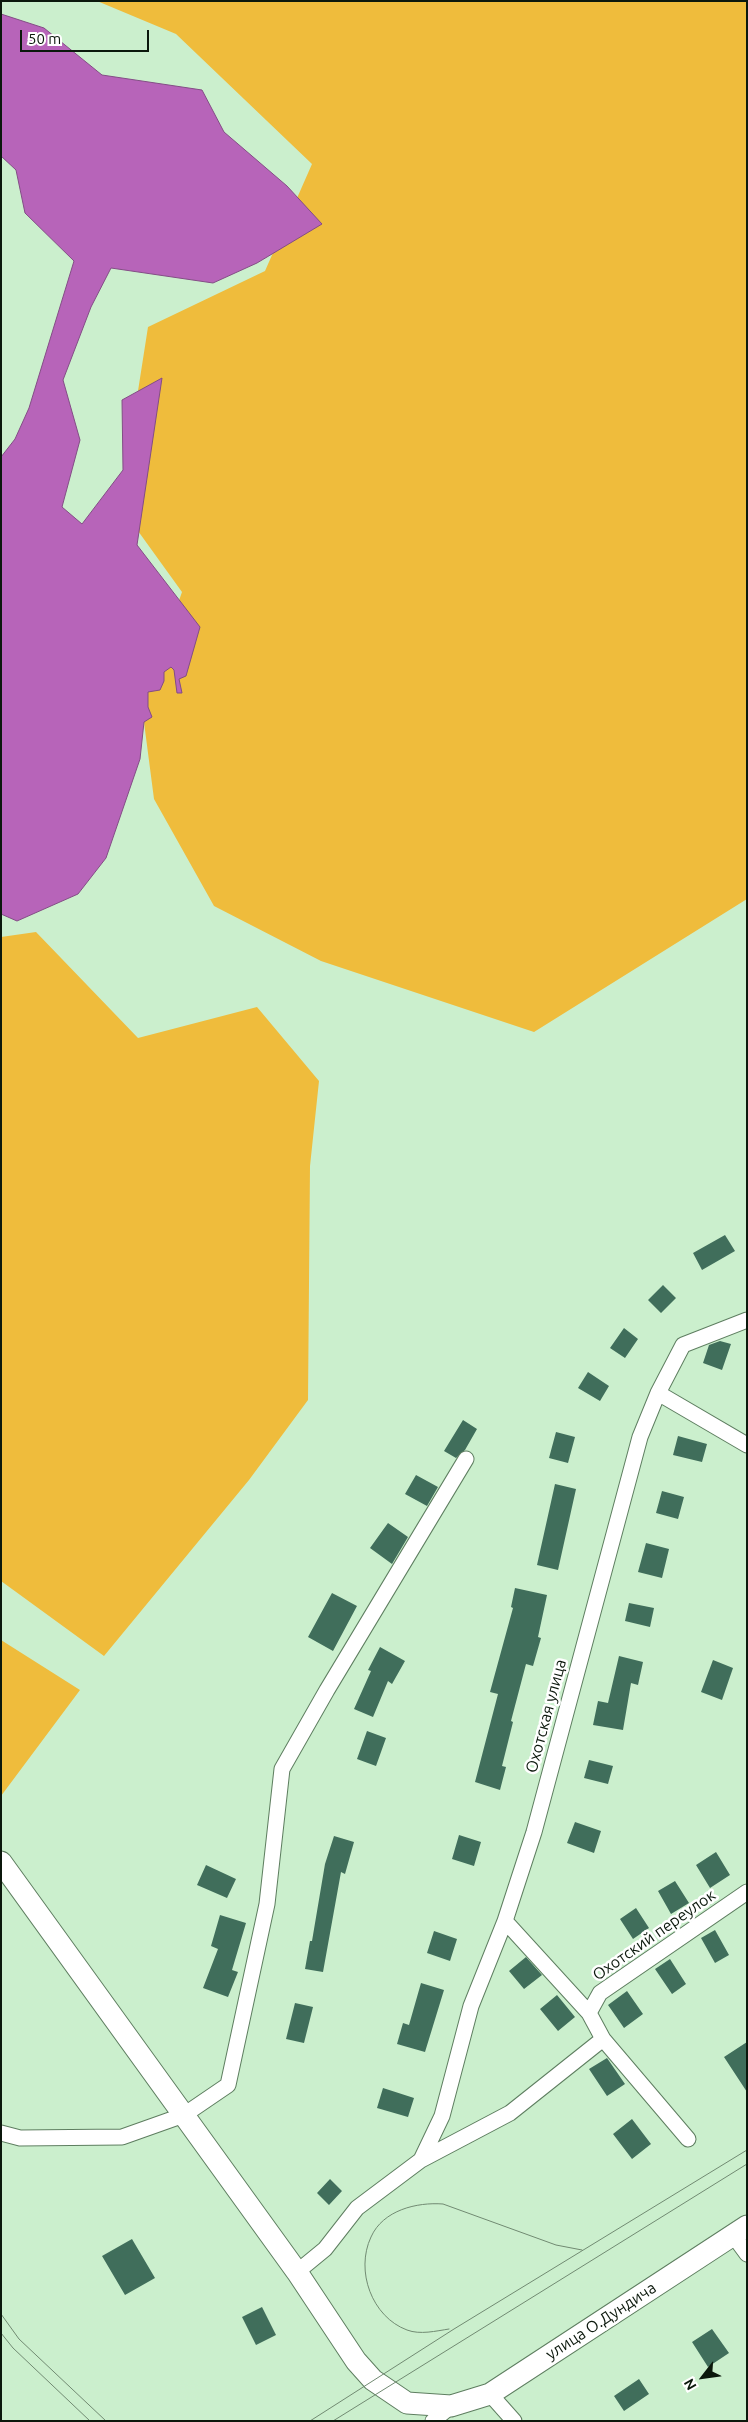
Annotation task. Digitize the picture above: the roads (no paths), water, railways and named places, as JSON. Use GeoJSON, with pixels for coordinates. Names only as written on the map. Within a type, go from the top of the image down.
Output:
{"type":"FeatureCollection","features":[{"type":"Feature","properties":{"kind":"main road"},"geometry":{"type":"LineString","coordinates":[[1,1862],[297,2272],[356,2361],[373,2380],[407,2403],[448,2416]]}},
{"type":"Feature","properties":{"kind":"main road","name":"улица О.Дундича"},"geometry":{"type":"LineString","coordinates":[[448,2416],[490,2394],[740,2231]]}},
{"type":"Feature","properties":{"kind":"street","name":"Охотская улица"},"geometry":{"type":"LineString","coordinates":[[421,2160],[442,2116],[471,2006],[505,1921],[534,1832],[640,1437],[658,1393],[683,1345],[747,1320]]}},
{"type":"Feature","properties":{"kind":"street"},"geometry":{"type":"LineString","coordinates":[[658,1393],[747,1445]]}},
{"type":"Feature","properties":{"kind":"street"},"geometry":{"type":"LineString","coordinates":[[1,2133],[20,2138],[122,2137],[184,2115],[228,2085],[267,1904],[282,1769],[327,1690],[466,1459]]}},
{"type":"Feature","properties":{"kind":"street","name":"Охотский переулок"},"geometry":{"type":"LineString","coordinates":[[589,2014],[600,1993],[747,1892]]}},
{"type":"Feature","properties":{"kind":"street"},"geometry":{"type":"LineString","coordinates":[[505,1921],[589,2014],[603,2038],[688,2139]]}},
{"type":"Feature","properties":{"kind":"street"},"geometry":{"type":"LineString","coordinates":[[297,2272],[325,2249],[357,2208],[421,2160],[510,2113],[603,2038]]}},
{"type":"Feature","properties":{"kind":"street"},"geometry":{"type":"LineString","coordinates":[[740,2231],[747,2254]]}},
{"type":"Feature","properties":{"kind":"street"},"geometry":{"type":"LineString","coordinates":[[490,2394],[514,2421]]}},
{"type":"Feature","properties":{"kind":"street"},"geometry":{"type":"LineString","coordinates":[[433,2421],[448,2416]]}},
{"type":"Feature","properties":{"kind":"tram line"},"geometry":{"type":"LineString","coordinates":[[310,2421],[454,2329],[747,2150]]}},
{"type":"Feature","properties":{"kind":"tram line"},"geometry":{"type":"LineString","coordinates":[[333,2421],[747,2164]]}},
{"type":"Feature","properties":{"kind":"tram line"},"geometry":{"type":"LineString","coordinates":[[449,2329],[433,2332],[407,2330],[395,2324],[384,2315],[376,2304],[366,2278],[367,2250],[376,2228],[392,2214],[412,2206],[443,2204],[556,2245],[582,2250]]}},
{"type":"Feature","properties":{"kind":"tram line"},"geometry":{"type":"LineString","coordinates":[[1,2314],[19,2339],[106,2421]]}},
{"type":"Feature","properties":{"kind":"tram line"},"geometry":{"type":"LineString","coordinates":[[1,2333],[13,2348],[90,2421]]}}]}
